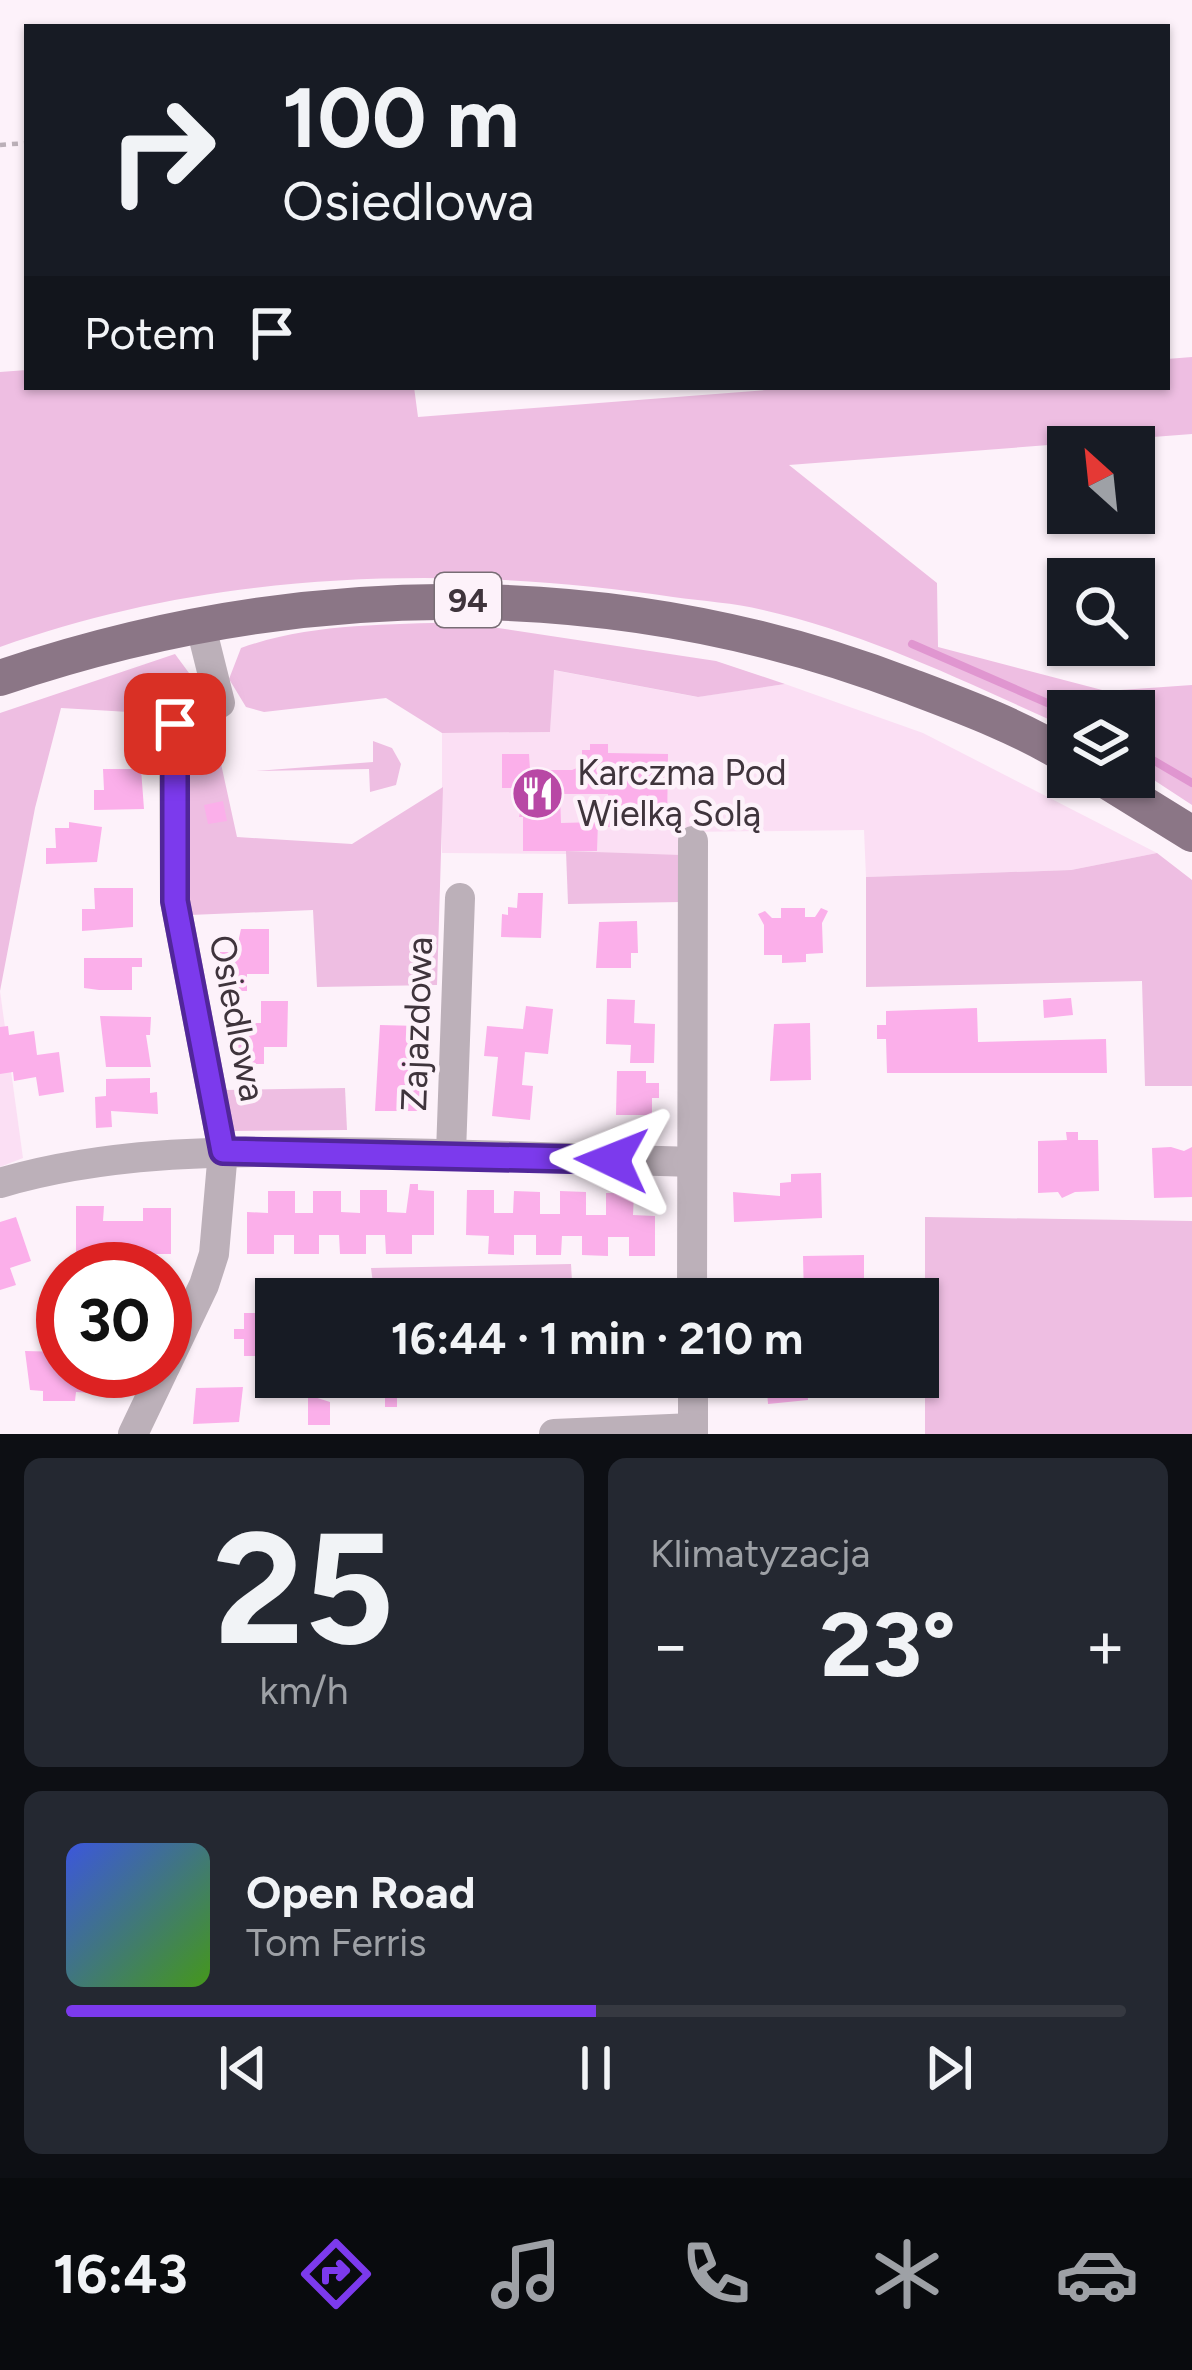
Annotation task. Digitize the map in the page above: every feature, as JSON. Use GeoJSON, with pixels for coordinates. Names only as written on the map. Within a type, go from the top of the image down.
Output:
{"type":"FeatureCollection","features":[{"type":"Feature","properties":{"kind":"main road","name":"94"},"geometry":{"type":"LineString","coordinates":[[0,678],[75,653],[201,627],[397,599],[515,600],[633,613],[841,659],[953,702],[1047,747]]}},
{"type":"Feature","properties":{"kind":"main road"},"geometry":{"type":"LineString","coordinates":[[1134,798],[1192,834]]}},
{"type":"Feature","properties":{"kind":"street","name":"Osiedlowa"},"geometry":{"type":"LineString","coordinates":[[192,1310],[214,1254],[223,1151],[175,901],[175,724],[220,703],[201,627]]}},
{"type":"Feature","properties":{"kind":"street"},"geometry":{"type":"LineString","coordinates":[[692,1278],[693,841]]}},
{"type":"Feature","properties":{"kind":"street","name":"Zajazdowa"},"geometry":{"type":"LineString","coordinates":[[451,1153],[460,898]]}},
{"type":"Feature","properties":{"kind":"street"},"geometry":{"type":"LineString","coordinates":[[0,1183],[81,1165],[223,1151],[691,1162]]}},
{"type":"Feature","properties":{"kind":"street","name":"Osiedlowa"},"geometry":{"type":"LineString","coordinates":[[133,1434],[150,1398]]}},
{"type":"Feature","properties":{"kind":"street"},"geometry":{"type":"LineString","coordinates":[[554,1434],[693,1431],[693,1398]]}},
{"type":"Feature","properties":{"kind":"shaded area"},"geometry":{"type":"Polygon","coordinates":[[[1192,357],[1192,434],[1155,437],[1155,426],[1047,426],[1047,445],[789,465],[937,583],[938,647],[1102,690],[1047,690],[1047,719],[880,646],[803,620],[730,604],[504,580],[419,578],[248,589],[81,621],[0,647],[0,372],[24,370],[24,390],[414,390],[418,417],[766,390],[1170,390],[1170,359],[1192,357]]]}},
{"type":"Feature","properties":{"kind":"shaded area"},"geometry":{"type":"Polygon","coordinates":[[[458,622],[716,661],[785,684],[698,697],[554,670],[550,732],[442,733],[386,698],[264,712],[246,707],[229,679],[241,648],[267,640],[348,627],[458,622]]]}},
{"type":"Feature","properties":{"kind":"shaded area"},"geometry":{"type":"Polygon","coordinates":[[[175,654],[203,692],[163,714],[61,708],[35,808],[0,991],[0,713],[175,654]]]}},
{"type":"Feature","properties":{"kind":"shaded area"},"geometry":{"type":"Polygon","coordinates":[[[553,670],[697,697],[785,684],[923,733],[1157,853],[1071,870],[866,877],[864,830],[684,832],[681,855],[442,853],[442,733],[550,732],[553,670]]]}},
{"type":"Feature","properties":{"kind":"shaded area"},"geometry":{"type":"Polygon","coordinates":[[[1192,685],[1192,805],[1155,781],[1155,690],[1120,690],[1192,685]]]}},
{"type":"Feature","properties":{"kind":"shaded area"},"geometry":{"type":"Polygon","coordinates":[[[211,718],[237,837],[352,844],[443,787],[437,985],[317,987],[313,910],[190,915],[186,739],[202,719],[211,718]]]}},
{"type":"Feature","properties":{"kind":"shaded area"},"geometry":{"type":"Polygon","coordinates":[[[373,741],[392,748],[401,764],[396,785],[370,792],[369,769],[256,771],[373,762],[373,741]]]}},
{"type":"Feature","properties":{"kind":"shaded area"},"geometry":{"type":"Polygon","coordinates":[[[566,851],[681,855],[681,902],[568,904],[566,851]]]}},
{"type":"Feature","properties":{"kind":"shaded area"},"geometry":{"type":"Polygon","coordinates":[[[1157,853],[1192,880],[1192,1086],[1145,1086],[1142,981],[866,987],[866,877],[1071,870],[1157,853]]]}},
{"type":"Feature","properties":{"kind":"shaded area"},"geometry":{"type":"Polygon","coordinates":[[[0,991],[23,1158],[0,1167],[0,991]]]}},
{"type":"Feature","properties":{"kind":"shaded area"},"geometry":{"type":"Polygon","coordinates":[[[345,1088],[347,1130],[233,1131],[224,1090],[345,1088]]]}},
{"type":"Feature","properties":{"kind":"shaded area"},"geometry":{"type":"Polygon","coordinates":[[[925,1217],[1192,1221],[1192,1434],[925,1434],[925,1398],[939,1398],[939,1278],[925,1278],[925,1217]]]}},
{"type":"Feature","properties":{"kind":"shaded area"},"geometry":{"type":"Polygon","coordinates":[[[571,1264],[572,1278],[372,1278],[371,1268],[571,1264]]]}},
{"type":"Feature","properties":{"kind":"building"},"geometry":{"type":"Polygon","coordinates":[[[590,744],[608,744],[608,753],[668,754],[667,827],[608,827],[608,794],[560,794],[561,823],[598,822],[597,851],[523,851],[523,817],[519,817],[524,795],[519,795],[518,788],[502,788],[502,754],[529,754],[530,770],[572,770],[582,766],[582,750],[590,750],[590,744]]]}},
{"type":"Feature","properties":{"kind":"building"},"geometry":{"type":"Polygon","coordinates":[[[103,769],[141,769],[144,809],[94,810],[94,790],[104,790],[103,769]]]}},
{"type":"Feature","properties":{"kind":"building"},"geometry":{"type":"Polygon","coordinates":[[[223,801],[227,821],[208,824],[204,805],[223,801]]]}},
{"type":"Feature","properties":{"kind":"building"},"geometry":{"type":"Polygon","coordinates":[[[69,822],[102,827],[97,862],[46,864],[46,848],[56,848],[55,828],[69,828],[69,822]]]}},
{"type":"Feature","properties":{"kind":"building"},"geometry":{"type":"Polygon","coordinates":[[[94,888],[133,888],[133,927],[82,931],[82,909],[95,909],[94,888]]]}},
{"type":"Feature","properties":{"kind":"building"},"geometry":{"type":"Polygon","coordinates":[[[518,893],[543,893],[541,938],[501,937],[502,914],[508,915],[508,907],[517,908],[518,893]]]}},
{"type":"Feature","properties":{"kind":"building"},"geometry":{"type":"Polygon","coordinates":[[[781,908],[805,908],[805,917],[815,917],[821,908],[828,911],[822,923],[823,953],[806,954],[806,962],[782,963],[782,955],[764,955],[764,925],[758,914],[765,911],[772,918],[781,918],[781,908]]]}},
{"type":"Feature","properties":{"kind":"building"},"geometry":{"type":"Polygon","coordinates":[[[637,921],[638,953],[631,953],[631,968],[596,968],[599,922],[637,921]]]}},
{"type":"Feature","properties":{"kind":"building"},"geometry":{"type":"Polygon","coordinates":[[[241,929],[269,929],[269,974],[247,974],[247,991],[220,991],[220,952],[241,952],[237,947],[241,929]]]}},
{"type":"Feature","properties":{"kind":"building"},"geometry":{"type":"Polygon","coordinates":[[[84,958],[142,958],[142,967],[132,967],[132,990],[84,988],[84,958]]]}},
{"type":"Feature","properties":{"kind":"building"},"geometry":{"type":"Polygon","coordinates":[[[1071,998],[1073,1015],[1044,1018],[1043,1000],[1071,998]]]}},
{"type":"Feature","properties":{"kind":"building"},"geometry":{"type":"Polygon","coordinates":[[[607,999],[635,1000],[634,1023],[655,1024],[654,1063],[630,1063],[631,1045],[606,1044],[607,999]]]}},
{"type":"Feature","properties":{"kind":"building"},"geometry":{"type":"Polygon","coordinates":[[[261,1001],[288,1001],[287,1047],[264,1047],[264,1064],[238,1064],[239,1023],[261,1023],[261,1001]]]}},
{"type":"Feature","properties":{"kind":"building"},"geometry":{"type":"Polygon","coordinates":[[[526,1006],[553,1009],[548,1054],[525,1052],[522,1085],[533,1086],[530,1120],[492,1116],[498,1057],[484,1056],[487,1026],[523,1029],[526,1006]]]}},
{"type":"Feature","properties":{"kind":"building"},"geometry":{"type":"Polygon","coordinates":[[[977,1008],[978,1042],[1106,1039],[1107,1073],[887,1073],[886,1039],[877,1039],[877,1025],[886,1025],[886,1011],[977,1008]]]}},
{"type":"Feature","properties":{"kind":"building"},"geometry":{"type":"Polygon","coordinates":[[[100,1016],[151,1017],[150,1035],[146,1035],[151,1067],[106,1067],[100,1016]]]}},
{"type":"Feature","properties":{"kind":"building"},"geometry":{"type":"Polygon","coordinates":[[[810,1023],[811,1080],[770,1081],[774,1024],[810,1023]]]}},
{"type":"Feature","properties":{"kind":"building"},"geometry":{"type":"Polygon","coordinates":[[[380,1025],[420,1026],[414,1083],[421,1083],[421,1111],[375,1111],[380,1025]]]}},
{"type":"Feature","properties":{"kind":"building"},"geometry":{"type":"Polygon","coordinates":[[[8,1026],[9,1035],[34,1031],[37,1055],[59,1052],[64,1092],[39,1096],[36,1077],[14,1081],[13,1072],[0,1074],[0,1027],[8,1026]]]}},
{"type":"Feature","properties":{"kind":"building"},"geometry":{"type":"Polygon","coordinates":[[[617,1071],[646,1071],[646,1083],[659,1083],[659,1098],[652,1098],[652,1115],[616,1115],[617,1071]]]}},
{"type":"Feature","properties":{"kind":"building"},"geometry":{"type":"Polygon","coordinates":[[[150,1078],[150,1093],[157,1092],[158,1114],[111,1111],[112,1127],[96,1128],[95,1097],[106,1096],[106,1079],[150,1078]]]}},
{"type":"Feature","properties":{"kind":"building"},"geometry":{"type":"Polygon","coordinates":[[[1066,1132],[1078,1132],[1078,1140],[1098,1140],[1099,1191],[1062,1198],[1058,1192],[1038,1193],[1038,1141],[1067,1140],[1066,1132]]]}},
{"type":"Feature","properties":{"kind":"building"},"geometry":{"type":"Polygon","coordinates":[[[1192,1147],[1192,1197],[1154,1198],[1152,1148],[1184,1151],[1192,1147]]]}},
{"type":"Feature","properties":{"kind":"building"},"geometry":{"type":"Polygon","coordinates":[[[821,1173],[822,1218],[734,1222],[733,1192],[780,1196],[780,1183],[791,1182],[791,1174],[821,1173]]]}},
{"type":"Feature","properties":{"kind":"building"},"geometry":{"type":"Polygon","coordinates":[[[410,1184],[434,1191],[434,1235],[412,1235],[412,1254],[386,1254],[385,1235],[366,1235],[366,1254],[340,1254],[339,1235],[319,1235],[319,1254],[294,1254],[294,1235],[274,1235],[274,1254],[247,1254],[247,1212],[268,1213],[268,1191],[295,1191],[295,1213],[313,1213],[313,1191],[341,1191],[341,1212],[360,1213],[360,1190],[387,1190],[387,1212],[406,1213],[410,1184]]]}},
{"type":"Feature","properties":{"kind":"building"},"geometry":{"type":"Polygon","coordinates":[[[467,1190],[494,1190],[494,1213],[513,1213],[514,1191],[540,1192],[540,1214],[560,1214],[560,1191],[586,1192],[586,1215],[606,1215],[606,1193],[634,1193],[633,1215],[655,1216],[655,1256],[629,1256],[629,1237],[608,1237],[608,1256],[582,1255],[582,1236],[562,1236],[561,1255],[536,1255],[536,1235],[514,1235],[514,1255],[488,1254],[489,1236],[466,1235],[467,1190]]]}},
{"type":"Feature","properties":{"kind":"building"},"geometry":{"type":"Polygon","coordinates":[[[76,1206],[104,1206],[103,1221],[143,1221],[143,1208],[171,1208],[171,1242],[76,1242],[76,1206]]]}},
{"type":"Feature","properties":{"kind":"building"},"geometry":{"type":"Polygon","coordinates":[[[16,1217],[31,1261],[10,1268],[16,1285],[0,1290],[0,1222],[16,1217]]]}},
{"type":"Feature","properties":{"kind":"building"},"geometry":{"type":"Polygon","coordinates":[[[864,1255],[864,1278],[804,1278],[803,1256],[864,1255]]]}},
{"type":"Feature","properties":{"kind":"building"},"geometry":{"type":"Polygon","coordinates":[[[244,1313],[255,1313],[255,1356],[244,1356],[244,1339],[234,1339],[234,1329],[244,1329],[244,1313]]]}},
{"type":"Feature","properties":{"kind":"building"},"geometry":{"type":"Polygon","coordinates":[[[25,1351],[36,1351],[36,1390],[30,1390],[25,1351]]]}},
{"type":"Feature","properties":{"kind":"building"},"geometry":{"type":"Polygon","coordinates":[[[243,1387],[239,1422],[193,1424],[196,1388],[243,1387]]]}},
{"type":"Feature","properties":{"kind":"building"},"geometry":{"type":"Polygon","coordinates":[[[43,1398],[75,1398],[75,1401],[43,1398]]]}},
{"type":"Feature","properties":{"kind":"building"},"geometry":{"type":"Polygon","coordinates":[[[308,1398],[330,1402],[330,1425],[308,1425],[308,1398]]]}},
{"type":"Feature","properties":{"kind":"building"},"geometry":{"type":"Polygon","coordinates":[[[385,1398],[397,1398],[397,1407],[385,1407],[385,1398]]]}},
{"type":"Feature","properties":{"kind":"building"},"geometry":{"type":"Polygon","coordinates":[[[768,1398],[808,1398],[808,1400],[768,1404],[768,1398]]]}},
{"type":"Feature","properties":{"kind":"waterway"},"geometry":{"type":"LineString","coordinates":[[912,644],[1047,703]]}},
{"type":"Feature","properties":{"kind":"waterway"},"geometry":{"type":"LineString","coordinates":[[1155,761],[1192,783]]}},
{"type":"Feature","properties":{"kind":"place","name":"Karczma Pod Wielką Solą"},"geometry":{"type":"Point","coordinates":[538,793]}},
{"type":"Feature","properties":{"kind":"route"},"geometry":{"type":"LineString","coordinates":[[175,724],[175,901],[223,1151],[612,1160]]}}]}
